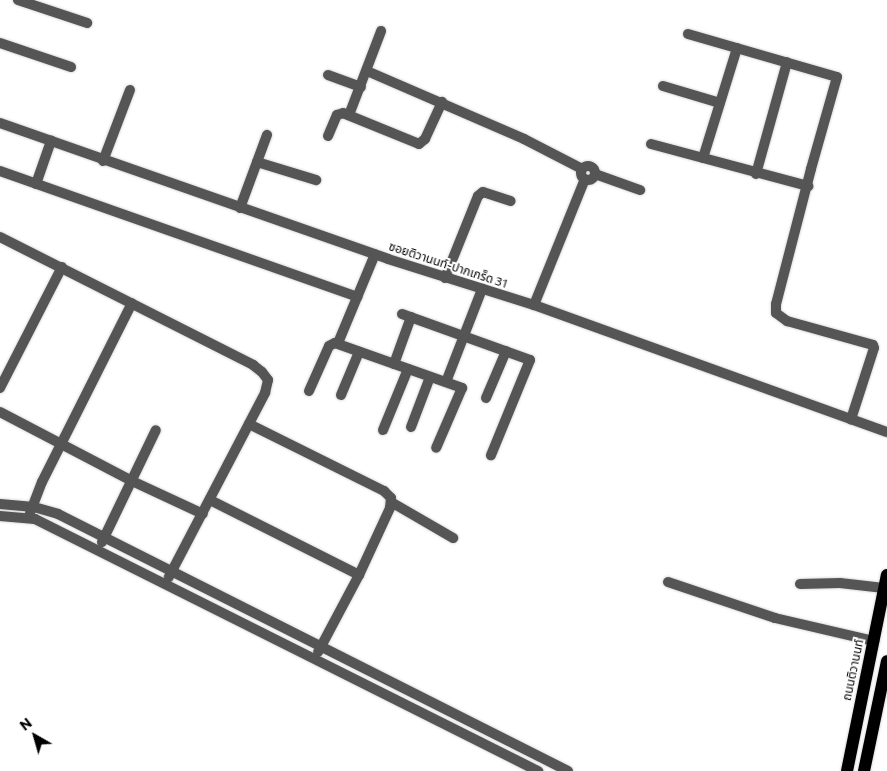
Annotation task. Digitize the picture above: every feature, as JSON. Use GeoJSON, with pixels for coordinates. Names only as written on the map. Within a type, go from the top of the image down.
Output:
{"type":"FeatureCollection","features":[{"type":"Feature","properties":{"kind":"main road","name":"ถนนติวานนท์"},"geometry":{"type":"LineString","coordinates":[[847,771],[887,575]]}},
{"type":"Feature","properties":{"kind":"main road"},"geometry":{"type":"LineString","coordinates":[[864,771],[887,660]]}},
{"type":"Feature","properties":{"kind":"street"},"geometry":{"type":"LineString","coordinates":[[18,0],[87,23]]}},
{"type":"Feature","properties":{"kind":"street"},"geometry":{"type":"LineString","coordinates":[[349,115],[382,32]]}},
{"type":"Feature","properties":{"kind":"street"},"geometry":{"type":"LineString","coordinates":[[688,34],[837,77],[776,304],[776,313],[787,321],[873,345],[874,348],[851,419]]}},
{"type":"Feature","properties":{"kind":"street"},"geometry":{"type":"LineString","coordinates":[[0,44],[71,67]]}},
{"type":"Feature","properties":{"kind":"street"},"geometry":{"type":"LineString","coordinates":[[703,158],[737,48]]}},
{"type":"Feature","properties":{"kind":"street"},"geometry":{"type":"LineString","coordinates":[[756,174],[787,62]]}},
{"type":"Feature","properties":{"kind":"street"},"geometry":{"type":"LineString","coordinates":[[367,71],[524,138],[587,174],[640,190]]}},
{"type":"Feature","properties":{"kind":"street"},"geometry":{"type":"LineString","coordinates":[[328,75],[361,87]]}},
{"type":"Feature","properties":{"kind":"street"},"geometry":{"type":"LineString","coordinates":[[663,86],[720,103]]}},
{"type":"Feature","properties":{"kind":"street"},"geometry":{"type":"LineString","coordinates":[[103,161],[130,90]]}},
{"type":"Feature","properties":{"kind":"street"},"geometry":{"type":"LineString","coordinates":[[328,136],[337,114],[343,113],[419,144],[425,139],[442,102]]}},
{"type":"Feature","properties":{"kind":"street","name":"ซอยติวานนท์-ปากเกร็ด 31"},"geometry":{"type":"LineString","coordinates":[[0,123],[103,161],[445,278],[534,305],[887,432]]}},
{"type":"Feature","properties":{"kind":"street"},"geometry":{"type":"LineString","coordinates":[[240,208],[266,135]]}},
{"type":"Feature","properties":{"kind":"street"},"geometry":{"type":"LineString","coordinates":[[36,184],[51,141]]}},
{"type":"Feature","properties":{"kind":"street"},"geometry":{"type":"LineString","coordinates":[[652,144],[756,174],[808,186]]}},
{"type":"Feature","properties":{"kind":"street"},"geometry":{"type":"LineString","coordinates":[[257,162],[316,180]]}},
{"type":"Feature","properties":{"kind":"street"},"geometry":{"type":"LineString","coordinates":[[0,171],[357,297]]}},
{"type":"Feature","properties":{"kind":"street"},"geometry":{"type":"LineString","coordinates":[[534,305],[587,174]]}},
{"type":"Feature","properties":{"kind":"street"},"geometry":{"type":"LineString","coordinates":[[445,278],[478,196],[483,192],[511,201]]}},
{"type":"Feature","properties":{"kind":"street"},"geometry":{"type":"LineString","coordinates":[[0,237],[132,303],[262,372],[268,380],[266,393],[164,584]]}},
{"type":"Feature","properties":{"kind":"street"},"geometry":{"type":"LineString","coordinates":[[338,343],[375,254]]}},
{"type":"Feature","properties":{"kind":"street"},"geometry":{"type":"LineString","coordinates":[[0,388],[62,267]]}},
{"type":"Feature","properties":{"kind":"street"},"geometry":{"type":"LineString","coordinates":[[446,382],[466,336],[482,289]]}},
{"type":"Feature","properties":{"kind":"street"},"geometry":{"type":"LineString","coordinates":[[28,518],[32,506],[132,303]]}},
{"type":"Feature","properties":{"kind":"street"},"geometry":{"type":"LineString","coordinates":[[394,364],[407,315],[530,360],[491,455]]}},
{"type":"Feature","properties":{"kind":"street"},"geometry":{"type":"LineString","coordinates":[[309,391],[329,346],[333,343],[338,343],[462,388],[436,448]]}},
{"type":"Feature","properties":{"kind":"street"},"geometry":{"type":"LineString","coordinates":[[486,398],[506,351]]}},
{"type":"Feature","properties":{"kind":"street"},"geometry":{"type":"LineString","coordinates":[[341,395],[359,352]]}},
{"type":"Feature","properties":{"kind":"street"},"geometry":{"type":"LineString","coordinates":[[383,430],[408,369]]}},
{"type":"Feature","properties":{"kind":"street"},"geometry":{"type":"LineString","coordinates":[[411,427],[430,377]]}},
{"type":"Feature","properties":{"kind":"street"},"geometry":{"type":"LineString","coordinates":[[0,412],[63,443],[132,481],[203,514]]}},
{"type":"Feature","properties":{"kind":"street"},"geometry":{"type":"LineString","coordinates":[[249,424],[384,491],[391,498],[391,502],[359,575],[315,658]]}},
{"type":"Feature","properties":{"kind":"street"},"geometry":{"type":"LineString","coordinates":[[98,551],[156,430]]}},
{"type":"Feature","properties":{"kind":"street"},"geometry":{"type":"LineString","coordinates":[[210,500],[359,575]]}},
{"type":"Feature","properties":{"kind":"street"},"geometry":{"type":"LineString","coordinates":[[391,502],[453,538]]}},
{"type":"Feature","properties":{"kind":"street"},"geometry":{"type":"LineString","coordinates":[[0,504],[32,506],[58,514],[568,771]]}},
{"type":"Feature","properties":{"kind":"street"},"geometry":{"type":"LineString","coordinates":[[0,516],[35,519],[538,771]]}},
{"type":"Feature","properties":{"kind":"street"},"geometry":{"type":"LineString","coordinates":[[668,582],[775,618],[874,641]]}},
{"type":"Feature","properties":{"kind":"street"},"geometry":{"type":"LineString","coordinates":[[800,584],[840,582],[884,588]]}},
{"type":"Feature","properties":{"kind":"street"},"geometry":{"type":"LineString","coordinates":[[259,630],[264,618]]}}]}
